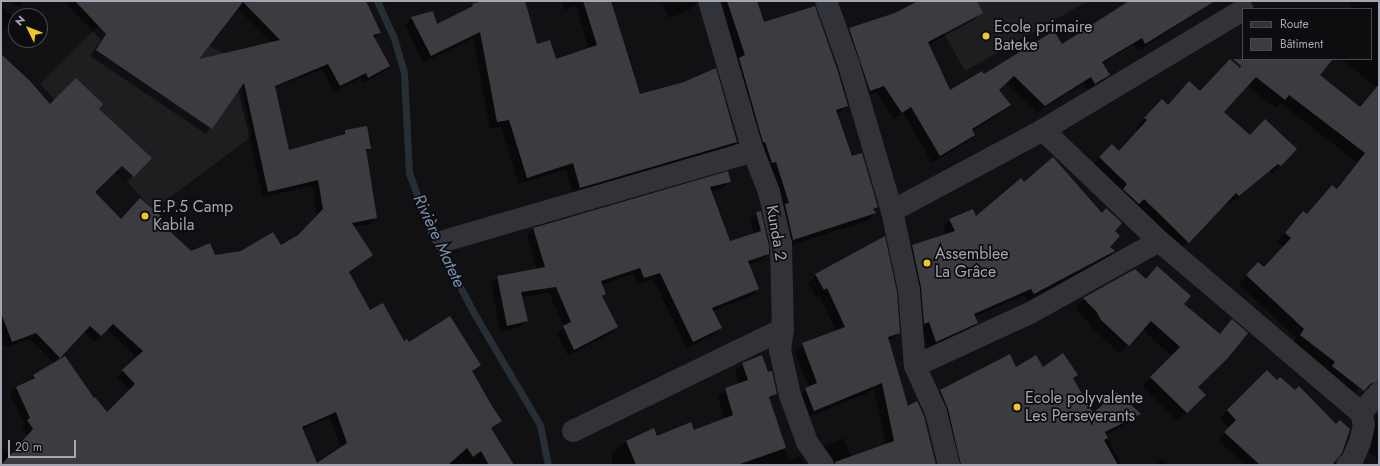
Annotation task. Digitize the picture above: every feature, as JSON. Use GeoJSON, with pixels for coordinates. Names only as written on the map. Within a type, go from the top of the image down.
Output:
{"type":"FeatureCollection","features":[{"type":"Feature","properties":{"kind":"street","name":"Kunda 2"},"geometry":{"type":"LineString","coordinates":[[709,1],[753,151],[769,192],[781,244],[784,329],[780,350],[790,395],[807,442],[823,465]]}},
{"type":"Feature","properties":{"kind":"street"},"geometry":{"type":"LineString","coordinates":[[826,1],[849,65],[892,211],[909,290],[915,366],[936,412],[949,465]]}},
{"type":"Feature","properties":{"kind":"street"},"geometry":{"type":"LineString","coordinates":[[1247,8],[1258,1]]}},
{"type":"Feature","properties":{"kind":"street"},"geometry":{"type":"LineString","coordinates":[[892,211],[1043,130],[1242,11]]}},
{"type":"Feature","properties":{"kind":"street"},"geometry":{"type":"LineString","coordinates":[[1043,130],[1160,241],[1361,413],[1364,425],[1360,442],[1352,461],[1348,465]]}},
{"type":"Feature","properties":{"kind":"street"},"geometry":{"type":"LineString","coordinates":[[444,241],[753,151]]}},
{"type":"Feature","properties":{"kind":"street"},"geometry":{"type":"LineString","coordinates":[[915,366],[1032,312],[1160,241]]}},
{"type":"Feature","properties":{"kind":"street"},"geometry":{"type":"LineString","coordinates":[[573,431],[784,329]]}},
{"type":"Feature","properties":{"kind":"street"},"geometry":{"type":"LineString","coordinates":[[1361,413],[1379,393]]}},
{"type":"Feature","properties":{"kind":"shaded area","name":"Ecole primaire Bateke"},"geometry":{"type":"Polygon","coordinates":[[[926,1],[1088,1],[965,71],[926,1]]]}},
{"type":"Feature","properties":{"kind":"shaded area"},"geometry":{"type":"Polygon","coordinates":[[[122,2],[236,59],[252,136],[153,210],[40,84],[122,2]]]}},
{"type":"Feature","properties":{"kind":"building"},"geometry":{"type":"Polygon","coordinates":[[[75,1],[366,1],[381,33],[373,35],[390,66],[368,78],[366,73],[340,86],[328,64],[275,86],[289,150],[345,134],[345,130],[367,126],[371,149],[366,149],[377,218],[352,223],[373,255],[349,272],[370,310],[383,303],[404,341],[407,339],[409,342],[450,316],[481,365],[472,371],[502,421],[491,428],[514,465],[489,465],[481,451],[473,457],[467,448],[448,465],[1,465],[33,429],[27,420],[30,418],[16,387],[35,378],[33,375],[65,356],[94,398],[95,397],[107,412],[135,384],[122,370],[143,351],[113,324],[101,336],[90,326],[60,358],[36,333],[12,342],[1,313],[1,54],[30,81],[50,104],[76,78],[103,104],[99,109],[152,158],[134,177],[122,166],[95,192],[121,219],[140,198],[163,218],[160,222],[191,251],[210,243],[215,255],[241,251],[273,232],[281,245],[298,235],[323,209],[318,180],[268,192],[244,83],[212,129],[96,50],[106,34],[75,1]],[[243,2],[199,59],[280,40],[243,2]],[[336,412],[302,427],[317,463],[347,443],[336,412]]]}},
{"type":"Feature","properties":{"kind":"building"},"geometry":{"type":"Polygon","coordinates":[[[483,1],[525,1],[537,44],[550,40],[556,59],[597,45],[583,1],[611,1],[640,94],[684,82],[716,68],[737,142],[580,188],[573,163],[527,178],[509,120],[497,122],[480,32],[431,56],[411,17],[433,11],[437,24],[473,6],[472,4],[483,1]]]}},
{"type":"Feature","properties":{"kind":"building"},"geometry":{"type":"Polygon","coordinates":[[[727,1],[757,1],[764,22],[815,6],[848,106],[836,110],[852,156],[862,153],[878,207],[873,209],[876,213],[793,240],[785,204],[789,203],[776,162],[772,163],[765,142],[763,142],[739,58],[745,55],[727,1]]]}},
{"type":"Feature","properties":{"kind":"building"},"geometry":{"type":"Polygon","coordinates":[[[918,1],[977,1],[983,13],[928,42],[950,90],[982,71],[984,74],[1054,31],[1062,44],[1129,1],[1215,1],[1145,44],[1142,38],[1102,62],[1110,75],[1095,84],[1091,77],[1045,106],[1014,76],[999,90],[1011,105],[972,129],[975,135],[940,156],[911,107],[902,113],[884,86],[870,91],[849,28],[895,13],[918,1]]]}},
{"type":"Feature","properties":{"kind":"building"},"geometry":{"type":"Polygon","coordinates":[[[1230,59],[1240,68],[1241,66],[1233,59],[1332,60],[1320,75],[1360,107],[1379,84],[1379,381],[1370,384],[1364,391],[1332,366],[1335,362],[1300,335],[1304,329],[1246,275],[1258,262],[1264,267],[1291,238],[1285,233],[1303,211],[1307,214],[1332,185],[1337,189],[1365,153],[1289,95],[1285,100],[1256,77],[1224,112],[1250,135],[1265,119],[1297,149],[1281,166],[1278,164],[1239,196],[1236,193],[1189,243],[1144,199],[1139,204],[1123,189],[1127,184],[1099,157],[1112,144],[1119,151],[1147,120],[1144,118],[1162,99],[1168,105],[1189,81],[1200,91],[1230,59]]]}},
{"type":"Feature","properties":{"kind":"building"},"geometry":{"type":"Polygon","coordinates":[[[1053,157],[1102,213],[1106,208],[1122,223],[1115,231],[1120,236],[1110,247],[1115,251],[1034,294],[1031,289],[974,314],[978,323],[936,342],[929,322],[924,324],[921,287],[912,245],[955,231],[949,219],[973,209],[976,216],[1021,178],[1024,182],[1053,157]]]}},
{"type":"Feature","properties":{"kind":"building"},"geometry":{"type":"Polygon","coordinates":[[[728,171],[731,182],[710,187],[730,241],[761,231],[756,212],[761,211],[769,246],[769,254],[748,261],[759,289],[712,308],[722,328],[693,342],[660,273],[644,278],[640,268],[601,281],[606,294],[602,296],[618,327],[574,350],[563,326],[571,322],[556,287],[521,292],[528,321],[507,326],[497,276],[545,267],[533,228],[728,171]]]}},
{"type":"Feature","properties":{"kind":"building"},"geometry":{"type":"Polygon","coordinates":[[[885,236],[897,292],[900,333],[888,337],[908,406],[917,401],[924,416],[936,465],[835,465],[835,462],[894,441],[882,383],[814,411],[805,388],[817,383],[802,343],[845,327],[827,288],[824,290],[815,274],[885,236]]]}},
{"type":"Feature","properties":{"kind":"building"},"geometry":{"type":"Polygon","coordinates":[[[1157,266],[1191,296],[1184,304],[1220,334],[1232,319],[1248,333],[1227,359],[1198,387],[1206,395],[1187,413],[1150,377],[1180,347],[1151,321],[1129,346],[1101,320],[1096,311],[1083,298],[1135,269],[1146,279],[1157,266]]]}},
{"type":"Feature","properties":{"kind":"building"},"geometry":{"type":"Polygon","coordinates":[[[1063,353],[1078,375],[1073,378],[1093,413],[1117,392],[1141,414],[1105,432],[1108,438],[1104,440],[1118,465],[961,465],[948,409],[940,390],[1010,354],[1016,367],[1036,355],[1043,367],[1063,353]]]}},
{"type":"Feature","properties":{"kind":"building"},"geometry":{"type":"Polygon","coordinates":[[[762,355],[768,372],[772,371],[777,394],[769,397],[786,448],[737,465],[636,465],[626,441],[654,428],[657,436],[691,422],[694,430],[733,415],[725,388],[748,380],[742,363],[762,355]]]}},
{"type":"Feature","properties":{"kind":"building"},"geometry":{"type":"Polygon","coordinates":[[[1267,370],[1277,380],[1280,377],[1295,390],[1299,386],[1336,424],[1340,420],[1350,429],[1342,453],[1332,465],[1260,465],[1224,432],[1236,420],[1227,410],[1267,370]]]}},
{"type":"Feature","properties":{"kind":"waterway","name":"Rivière Matete"},"geometry":{"type":"LineString","coordinates":[[377,1],[394,38],[404,74],[409,173],[430,230],[475,315],[540,425],[548,465]]}},
{"type":"Feature","properties":{"kind":"place","name":"Ecole primaire Bateke"},"geometry":{"type":"Point","coordinates":[986,36]}},
{"type":"Feature","properties":{"kind":"place","name":"E.P.5 Camp Kabila"},"geometry":{"type":"Point","coordinates":[145,216]}},
{"type":"Feature","properties":{"kind":"place","name":"Assemblee La Grâce"},"geometry":{"type":"Point","coordinates":[927,263]}},
{"type":"Feature","properties":{"kind":"place","name":"Ecole polyvalente Les Perseverants"},"geometry":{"type":"Point","coordinates":[1017,407]}}]}
